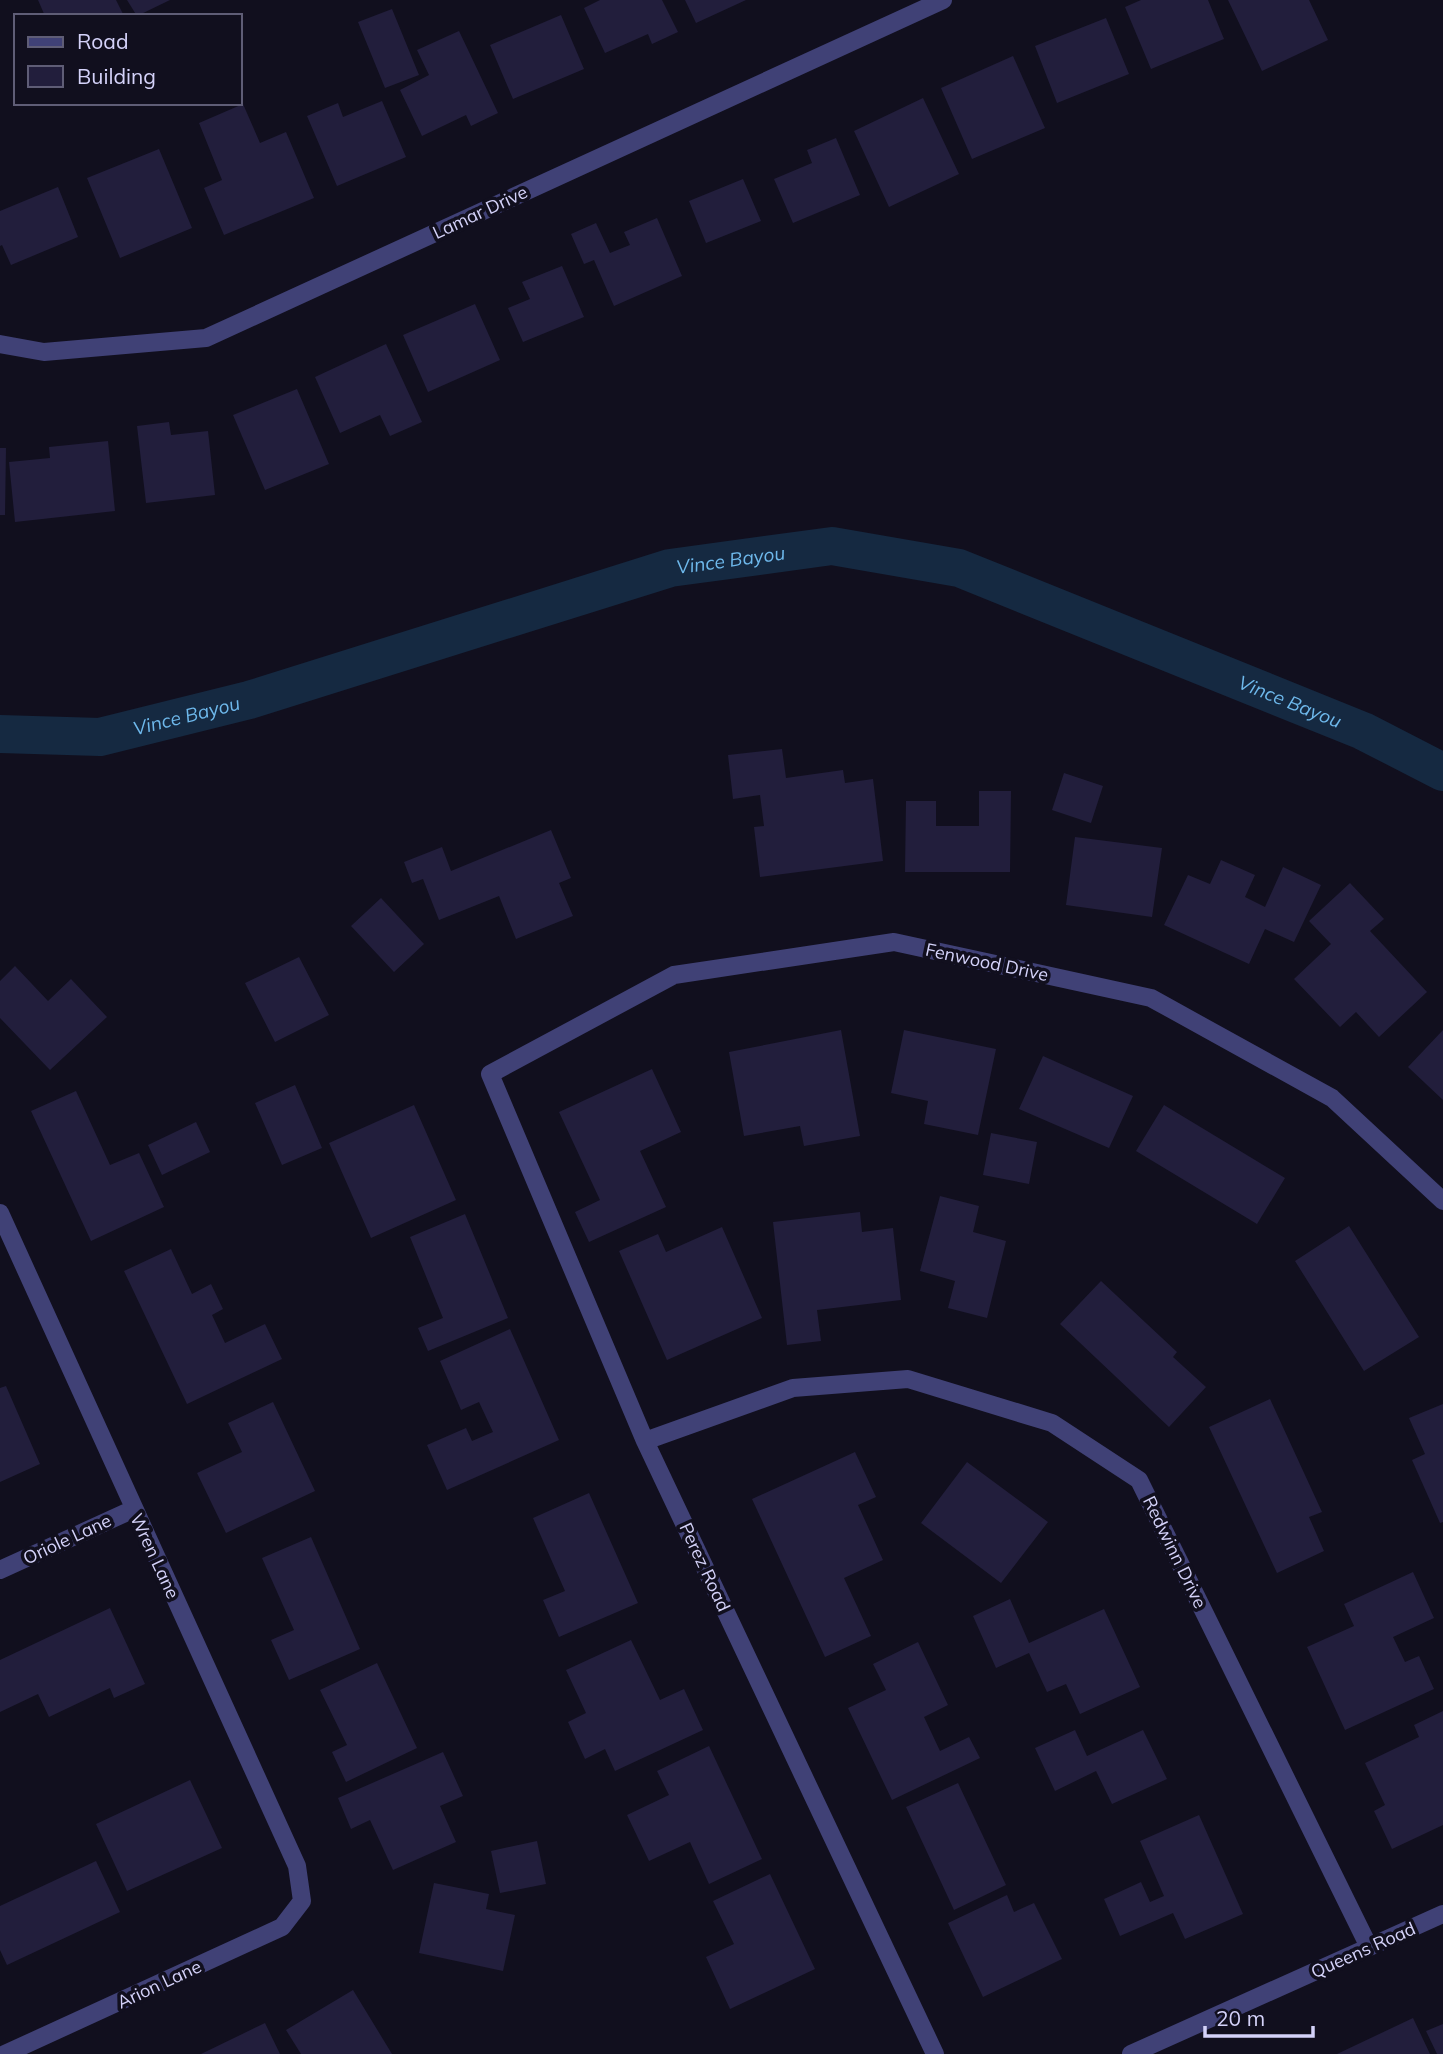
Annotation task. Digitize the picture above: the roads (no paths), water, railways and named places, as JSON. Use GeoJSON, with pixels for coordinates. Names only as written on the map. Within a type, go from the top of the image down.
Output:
{"type":"FeatureCollection","features":[{"type":"Feature","properties":{"kind":"street","name":"Lamar Drive"},"geometry":{"type":"LineString","coordinates":[[0,344],[44,352],[206,338],[943,0]]}},
{"type":"Feature","properties":{"kind":"street","name":"Fenwood Drive"},"geometry":{"type":"LineString","coordinates":[[490,1074],[674,975],[894,942],[1152,998],[1332,1098],[1443,1201]]}},
{"type":"Feature","properties":{"kind":"street","name":"Perez Road"},"geometry":{"type":"LineString","coordinates":[[490,1074],[645,1441],[935,2054]]}},
{"type":"Feature","properties":{"kind":"street","name":"Wren Lane"},"geometry":{"type":"LineString","coordinates":[[0,1213],[297,1866],[302,1901]]}},
{"type":"Feature","properties":{"kind":"street","name":"Redwinn Drive"},"geometry":{"type":"LineString","coordinates":[[645,1441],[793,1388],[908,1379],[1052,1423],[1139,1480],[1369,1947]]}},
{"type":"Feature","properties":{"kind":"street","name":"Oriole Lane"},"geometry":{"type":"LineString","coordinates":[[0,1570],[134,1508]]}},
{"type":"Feature","properties":{"kind":"street","name":"Arion Lane"},"geometry":{"type":"LineString","coordinates":[[5,2054],[282,1927],[302,1901]]}},
{"type":"Feature","properties":{"kind":"street","name":"Queens Road"},"geometry":{"type":"LineString","coordinates":[[1130,2054],[1443,1914]]}},
{"type":"Feature","properties":{"kind":"waterway","name":"Vince Bayou"},"geometry":{"type":"LineString","coordinates":[[0,734],[100,737],[249,700],[670,568],[832,546],[959,568],[1363,731],[1443,772]]}}]}
